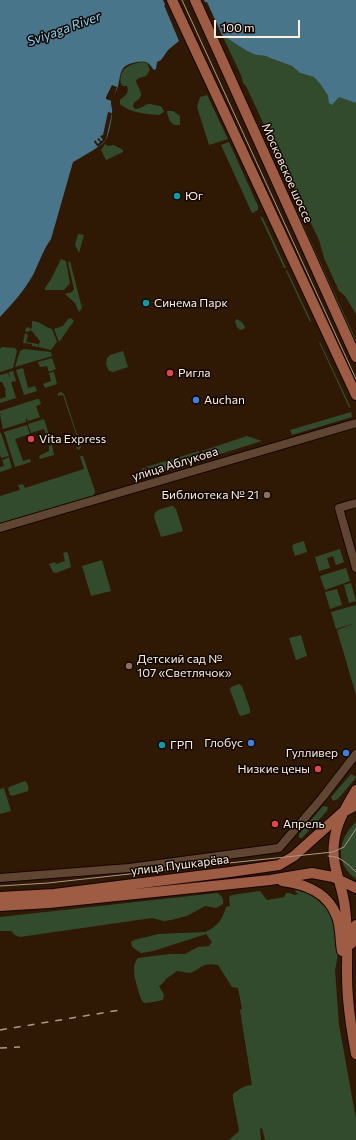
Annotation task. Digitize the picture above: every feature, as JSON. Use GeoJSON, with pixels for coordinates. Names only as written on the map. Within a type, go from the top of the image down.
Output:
{"type":"FeatureCollection","features":[{"type":"Feature","properties":{"kind":"main road"},"geometry":{"type":"LineString","coordinates":[[172,0],[356,395]]}},
{"type":"Feature","properties":{"kind":"main road","name":"Московское шоссе"},"geometry":{"type":"LineString","coordinates":[[195,0],[356,357]]}},
{"type":"Feature","properties":{"kind":"main road"},"geometry":{"type":"LineString","coordinates":[[356,790],[343,812],[336,830],[334,847],[334,863],[345,907],[347,927],[348,1001],[356,1054]]}},
{"type":"Feature","properties":{"kind":"main road"},"geometry":{"type":"LineString","coordinates":[[343,812],[356,805]]}},
{"type":"Feature","properties":{"kind":"main road","name":"улица Пушкарёва"},"geometry":{"type":"LineString","coordinates":[[0,897],[54,894],[274,866],[285,862],[294,856],[343,812]]}},
{"type":"Feature","properties":{"kind":"main road","name":"улица Пушкарёва"},"geometry":{"type":"LineString","coordinates":[[0,906],[49,903],[270,880],[312,873],[339,879],[356,888]]}},
{"type":"Feature","properties":{"kind":"main road"},"geometry":{"type":"LineString","coordinates":[[270,880],[296,883],[306,886],[315,890],[329,902],[337,917],[347,976]]}},
{"type":"Feature","properties":{"kind":"main road"},"geometry":{"type":"LineString","coordinates":[[347,957],[356,925]]}},
{"type":"Feature","properties":{"kind":"street","name":"улица Аблукова"},"geometry":{"type":"LineString","coordinates":[[0,528],[356,423]]}},
{"type":"Feature","properties":{"kind":"street"},"geometry":{"type":"LineString","coordinates":[[356,502],[339,508],[356,568]]}},
{"type":"Feature","properties":{"kind":"street"},"geometry":{"type":"LineString","coordinates":[[0,878],[129,868],[280,848],[322,798],[356,754]]}},
{"type":"Feature","properties":{"kind":"green space"},"geometry":{"type":"Polygon","coordinates":[[[222,35],[247,51],[256,55],[266,56],[292,66],[300,73],[314,77],[328,96],[341,97],[356,103],[356,314],[345,296],[339,291],[324,258],[319,240],[295,190],[275,154],[273,144],[246,86],[243,83],[241,75],[222,35]]]}},
{"type":"Feature","properties":{"kind":"green space"},"geometry":{"type":"Polygon","coordinates":[[[142,62],[147,63],[150,70],[146,76],[136,80],[141,92],[141,97],[134,102],[133,106],[135,109],[148,104],[162,107],[164,112],[159,115],[134,111],[120,104],[120,100],[128,91],[127,86],[123,86],[121,84],[121,75],[123,71],[133,64],[142,62]]]}},
{"type":"Feature","properties":{"kind":"green space"},"geometry":{"type":"Polygon","coordinates":[[[207,95],[228,139],[209,145],[197,107],[200,97],[207,95]]]}},
{"type":"Feature","properties":{"kind":"green space"},"geometry":{"type":"Polygon","coordinates":[[[167,111],[173,111],[180,116],[180,125],[174,125],[170,121],[167,111]]]}},
{"type":"Feature","properties":{"kind":"green space"},"geometry":{"type":"Polygon","coordinates":[[[229,142],[258,206],[258,210],[252,213],[221,145],[229,142]]]}},
{"type":"Feature","properties":{"kind":"green space"},"geometry":{"type":"Polygon","coordinates":[[[105,144],[108,146],[114,145],[123,150],[123,152],[106,160],[101,150],[105,144]]]}},
{"type":"Feature","properties":{"kind":"green space"},"geometry":{"type":"Polygon","coordinates":[[[288,198],[297,211],[356,340],[356,348],[288,198]]]}},
{"type":"Feature","properties":{"kind":"green space"},"geometry":{"type":"Polygon","coordinates":[[[260,216],[263,218],[286,268],[284,268],[260,216]]]}},
{"type":"Feature","properties":{"kind":"green space"},"geometry":{"type":"Polygon","coordinates":[[[78,234],[84,235],[79,253],[75,245],[78,234]]]}},
{"type":"Feature","properties":{"kind":"green space"},"geometry":{"type":"Polygon","coordinates":[[[61,259],[66,261],[70,283],[64,290],[45,290],[45,288],[61,259]]]}},
{"type":"Feature","properties":{"kind":"green space"},"geometry":{"type":"Polygon","coordinates":[[[70,261],[82,308],[79,312],[75,303],[65,294],[72,292],[74,289],[68,263],[70,261]]]}},
{"type":"Feature","properties":{"kind":"green space"},"geometry":{"type":"Polygon","coordinates":[[[287,270],[311,321],[310,322],[286,271],[287,270]]]}},
{"type":"Feature","properties":{"kind":"green space"},"geometry":{"type":"Polygon","coordinates":[[[71,318],[74,321],[59,342],[54,329],[63,326],[68,319],[71,318]]]}},
{"type":"Feature","properties":{"kind":"green space"},"geometry":{"type":"Polygon","coordinates":[[[236,319],[243,323],[245,327],[244,329],[240,330],[237,327],[235,322],[236,319]]]}},
{"type":"Feature","properties":{"kind":"green space"},"geometry":{"type":"Polygon","coordinates":[[[32,321],[52,329],[57,342],[51,350],[38,347],[40,341],[31,330],[28,332],[25,331],[28,327],[31,329],[32,321]]]}},
{"type":"Feature","properties":{"kind":"green space"},"geometry":{"type":"Polygon","coordinates":[[[25,333],[28,335],[26,342],[38,344],[38,347],[32,346],[32,344],[23,343],[25,333]]]}},
{"type":"Feature","properties":{"kind":"green space"},"geometry":{"type":"Polygon","coordinates":[[[320,342],[351,408],[349,407],[320,342]]]}},
{"type":"Feature","properties":{"kind":"green space"},"geometry":{"type":"Polygon","coordinates":[[[2,347],[15,348],[17,351],[13,368],[0,372],[0,349],[2,347]]]}},
{"type":"Feature","properties":{"kind":"green space"},"geometry":{"type":"Polygon","coordinates":[[[24,349],[51,352],[52,356],[15,367],[20,351],[24,349]]]}},
{"type":"Feature","properties":{"kind":"green space"},"geometry":{"type":"Polygon","coordinates":[[[123,351],[128,367],[113,372],[109,371],[106,364],[107,358],[110,355],[123,351]]]}},
{"type":"Feature","properties":{"kind":"green space"},"geometry":{"type":"Polygon","coordinates":[[[52,358],[56,369],[49,372],[47,366],[40,367],[38,362],[52,358]]]}},
{"type":"Feature","properties":{"kind":"green space"},"geometry":{"type":"Polygon","coordinates":[[[23,368],[28,388],[35,386],[37,391],[24,395],[16,370],[23,368]]]}},
{"type":"Feature","properties":{"kind":"green space"},"geometry":{"type":"Polygon","coordinates":[[[13,371],[16,381],[11,382],[16,398],[0,403],[0,399],[6,397],[6,390],[2,382],[0,382],[0,375],[8,373],[10,378],[9,372],[13,371]]]}},
{"type":"Feature","properties":{"kind":"green space"},"geometry":{"type":"Polygon","coordinates":[[[54,372],[57,384],[45,388],[43,384],[51,381],[49,373],[54,372]]]}},
{"type":"Feature","properties":{"kind":"green space"},"geometry":{"type":"Polygon","coordinates":[[[61,392],[64,394],[81,447],[79,450],[76,448],[80,446],[63,395],[58,396],[58,393],[61,392]]]}},
{"type":"Feature","properties":{"kind":"green space"},"geometry":{"type":"Polygon","coordinates":[[[39,399],[41,404],[36,406],[40,417],[28,421],[26,418],[26,422],[3,429],[0,415],[2,414],[0,414],[0,411],[39,399]]]}},
{"type":"Feature","properties":{"kind":"green space"},"geometry":{"type":"Polygon","coordinates":[[[351,412],[352,417],[292,435],[290,430],[351,412]]]}},
{"type":"Feature","properties":{"kind":"green space"},"geometry":{"type":"Polygon","coordinates":[[[44,419],[52,444],[49,444],[44,429],[31,433],[28,424],[44,419]]]}},
{"type":"Feature","properties":{"kind":"green space"},"geometry":{"type":"Polygon","coordinates":[[[27,425],[30,434],[15,439],[23,461],[30,459],[31,462],[15,467],[4,432],[27,425]]]}},
{"type":"Feature","properties":{"kind":"green space"},"geometry":{"type":"Polygon","coordinates":[[[0,433],[9,456],[1,458],[0,454],[0,433]]]}},
{"type":"Feature","properties":{"kind":"green space"},"geometry":{"type":"Polygon","coordinates":[[[247,436],[262,441],[204,459],[202,451],[247,436]]]}},
{"type":"Feature","properties":{"kind":"green space"},"geometry":{"type":"Polygon","coordinates":[[[52,445],[54,455],[40,459],[39,456],[49,451],[49,446],[52,445]]]}},
{"type":"Feature","properties":{"kind":"green space"},"geometry":{"type":"Polygon","coordinates":[[[199,451],[201,460],[162,472],[146,467],[199,451]]]}},
{"type":"Feature","properties":{"kind":"green space"},"geometry":{"type":"Polygon","coordinates":[[[80,456],[83,456],[95,491],[94,496],[0,525],[0,496],[20,490],[18,485],[23,484],[25,488],[84,469],[80,456]]]}},
{"type":"Feature","properties":{"kind":"green space"},"geometry":{"type":"Polygon","coordinates":[[[9,457],[12,468],[0,472],[0,467],[4,466],[2,460],[9,457]]]}},
{"type":"Feature","properties":{"kind":"green space"},"geometry":{"type":"Polygon","coordinates":[[[143,468],[159,473],[155,474],[154,472],[151,473],[152,475],[143,478],[141,471],[143,468]]]}},
{"type":"Feature","properties":{"kind":"green space"},"geometry":{"type":"Polygon","coordinates":[[[171,506],[176,509],[183,531],[161,537],[154,517],[155,513],[158,510],[171,506]]]}},
{"type":"Feature","properties":{"kind":"green space"},"geometry":{"type":"Polygon","coordinates":[[[304,541],[307,552],[295,556],[292,546],[304,541]]]}},
{"type":"Feature","properties":{"kind":"green space"},"geometry":{"type":"Polygon","coordinates":[[[340,549],[344,562],[336,565],[333,556],[327,558],[330,568],[319,571],[315,557],[340,549]]]}},
{"type":"Feature","properties":{"kind":"green space"},"geometry":{"type":"Polygon","coordinates":[[[63,553],[68,553],[71,567],[56,573],[53,572],[49,564],[55,562],[56,564],[65,561],[63,553]]]}},
{"type":"Feature","properties":{"kind":"green space"},"geometry":{"type":"Polygon","coordinates":[[[102,560],[111,591],[91,596],[82,566],[102,560]]]}},
{"type":"Feature","properties":{"kind":"green space"},"geometry":{"type":"Polygon","coordinates":[[[346,568],[350,581],[325,590],[320,576],[346,568]]]}},
{"type":"Feature","properties":{"kind":"green space"},"geometry":{"type":"Polygon","coordinates":[[[351,583],[356,601],[349,603],[344,585],[351,583]]]}},
{"type":"Feature","properties":{"kind":"green space"},"geometry":{"type":"Polygon","coordinates":[[[337,589],[342,605],[330,609],[325,592],[337,589]]]}},
{"type":"Feature","properties":{"kind":"green space"},"geometry":{"type":"Polygon","coordinates":[[[356,605],[356,623],[336,629],[331,612],[356,605]]]}},
{"type":"Feature","properties":{"kind":"green space"},"geometry":{"type":"Polygon","coordinates":[[[356,623],[356,695],[337,630],[356,623]]]}},
{"type":"Feature","properties":{"kind":"green space"},"geometry":{"type":"Polygon","coordinates":[[[301,635],[307,656],[296,660],[289,638],[301,635]]]}},
{"type":"Feature","properties":{"kind":"green space"},"geometry":{"type":"Polygon","coordinates":[[[239,684],[242,686],[250,709],[250,713],[241,716],[230,690],[231,687],[239,684]]]}},
{"type":"Feature","properties":{"kind":"green space"},"geometry":{"type":"Polygon","coordinates":[[[351,774],[356,777],[338,799],[333,801],[331,797],[351,774]]]}},
{"type":"Feature","properties":{"kind":"green space"},"geometry":{"type":"Polygon","coordinates":[[[25,781],[28,786],[28,791],[12,796],[10,795],[8,789],[9,787],[25,781]]]}},
{"type":"Feature","properties":{"kind":"green space"},"geometry":{"type":"Polygon","coordinates":[[[4,788],[11,811],[0,814],[0,789],[4,788]]]}},
{"type":"Feature","properties":{"kind":"green space"},"geometry":{"type":"Polygon","coordinates":[[[323,806],[328,807],[327,811],[302,838],[299,838],[299,834],[323,806]]]}},
{"type":"Feature","properties":{"kind":"green space"},"geometry":{"type":"Polygon","coordinates":[[[356,822],[356,879],[344,866],[341,851],[345,836],[356,822]]]}},
{"type":"Feature","properties":{"kind":"green space"},"geometry":{"type":"Polygon","coordinates":[[[297,888],[311,891],[334,914],[338,954],[335,970],[339,1025],[356,1119],[356,1140],[265,1140],[262,1128],[260,1129],[261,1140],[229,1140],[239,1130],[233,1094],[242,1088],[252,1085],[238,988],[232,987],[218,965],[208,964],[190,973],[177,971],[159,986],[164,995],[163,1000],[144,1003],[141,999],[136,984],[134,972],[135,962],[138,958],[170,954],[185,954],[198,947],[209,946],[212,942],[206,934],[153,951],[141,953],[132,947],[131,942],[158,934],[205,932],[213,928],[219,922],[226,907],[230,906],[229,897],[232,895],[260,891],[267,900],[284,897],[286,893],[295,895],[298,894],[295,891],[297,888]]]}},
{"type":"Feature","properties":{"kind":"green space"},"geometry":{"type":"Polygon","coordinates":[[[217,893],[222,898],[223,904],[216,908],[205,906],[187,916],[171,920],[164,921],[152,918],[20,937],[11,931],[0,931],[0,917],[217,893]]]}},
{"type":"Feature","properties":{"kind":"water","name":"Sviyaga River"},"geometry":{"type":"Polygon","coordinates":[[[0,0],[356,0],[356,103],[339,97],[332,105],[329,103],[328,96],[321,85],[314,77],[300,73],[292,66],[266,56],[256,55],[247,51],[222,35],[207,2],[164,5],[179,41],[168,50],[161,60],[157,62],[156,69],[154,70],[149,64],[143,61],[131,63],[121,71],[117,89],[111,101],[111,120],[106,140],[96,149],[73,162],[51,239],[33,275],[18,297],[0,317],[0,0]]]}},
{"type":"Feature","properties":{"kind":"pier"},"geometry":{"type":"Polygon","coordinates":[[[163,0],[204,0],[221,37],[205,4],[167,7],[181,41],[163,0]]]}},
{"type":"Feature","properties":{"kind":"pier"},"geometry":{"type":"Polygon","coordinates":[[[112,85],[117,87],[112,101],[106,99],[106,97],[112,85]]]}},
{"type":"Feature","properties":{"kind":"pier"},"geometry":{"type":"Polygon","coordinates":[[[108,112],[112,113],[106,140],[98,147],[94,142],[95,140],[98,144],[100,142],[97,139],[99,138],[101,141],[103,140],[100,136],[103,135],[108,112]]]}},
{"type":"Feature","properties":{"kind":"tram line"},"geometry":{"type":"LineString","coordinates":[[182,0],[356,379]]}},
{"type":"Feature","properties":{"kind":"tram line"},"geometry":{"type":"LineString","coordinates":[[0,886],[48,883],[333,852],[344,847],[356,829]]}},
{"type":"Feature","properties":{"kind":"tram line"},"geometry":{"type":"LineString","coordinates":[[328,856],[337,857],[347,863],[356,872]]}},
{"type":"Feature","properties":{"kind":"railway"},"geometry":{"type":"LineString","coordinates":[[0,1030],[120,1010]]}},
{"type":"Feature","properties":{"kind":"railway"},"geometry":{"type":"LineString","coordinates":[[0,1048],[20,1047]]}},
{"type":"Feature","properties":{"kind":"place","name":"Юг"},"geometry":{"type":"Point","coordinates":[177,196]}},
{"type":"Feature","properties":{"kind":"place","name":"Синема Парк"},"geometry":{"type":"Point","coordinates":[146,303]}},
{"type":"Feature","properties":{"kind":"place","name":"Ригла"},"geometry":{"type":"Point","coordinates":[170,373]}},
{"type":"Feature","properties":{"kind":"place","name":"Auchan"},"geometry":{"type":"Point","coordinates":[196,400]}},
{"type":"Feature","properties":{"kind":"place","name":"Vita Express"},"geometry":{"type":"Point","coordinates":[31,439]}},
{"type":"Feature","properties":{"kind":"place","name":"Библиотека № 21"},"geometry":{"type":"Point","coordinates":[267,495]}},
{"type":"Feature","properties":{"kind":"place","name":"Детский сад № 107 «Светлячок»"},"geometry":{"type":"Point","coordinates":[129,666]}},
{"type":"Feature","properties":{"kind":"place","name":"Глобус"},"geometry":{"type":"Point","coordinates":[251,743]}},
{"type":"Feature","properties":{"kind":"place","name":"ГРП"},"geometry":{"type":"Point","coordinates":[162,745]}},
{"type":"Feature","properties":{"kind":"place","name":"Гулливер"},"geometry":{"type":"Point","coordinates":[346,753]}},
{"type":"Feature","properties":{"kind":"place","name":"Низкие цены"},"geometry":{"type":"Point","coordinates":[318,769]}},
{"type":"Feature","properties":{"kind":"place","name":"Апрель"},"geometry":{"type":"Point","coordinates":[275,824]}}]}
